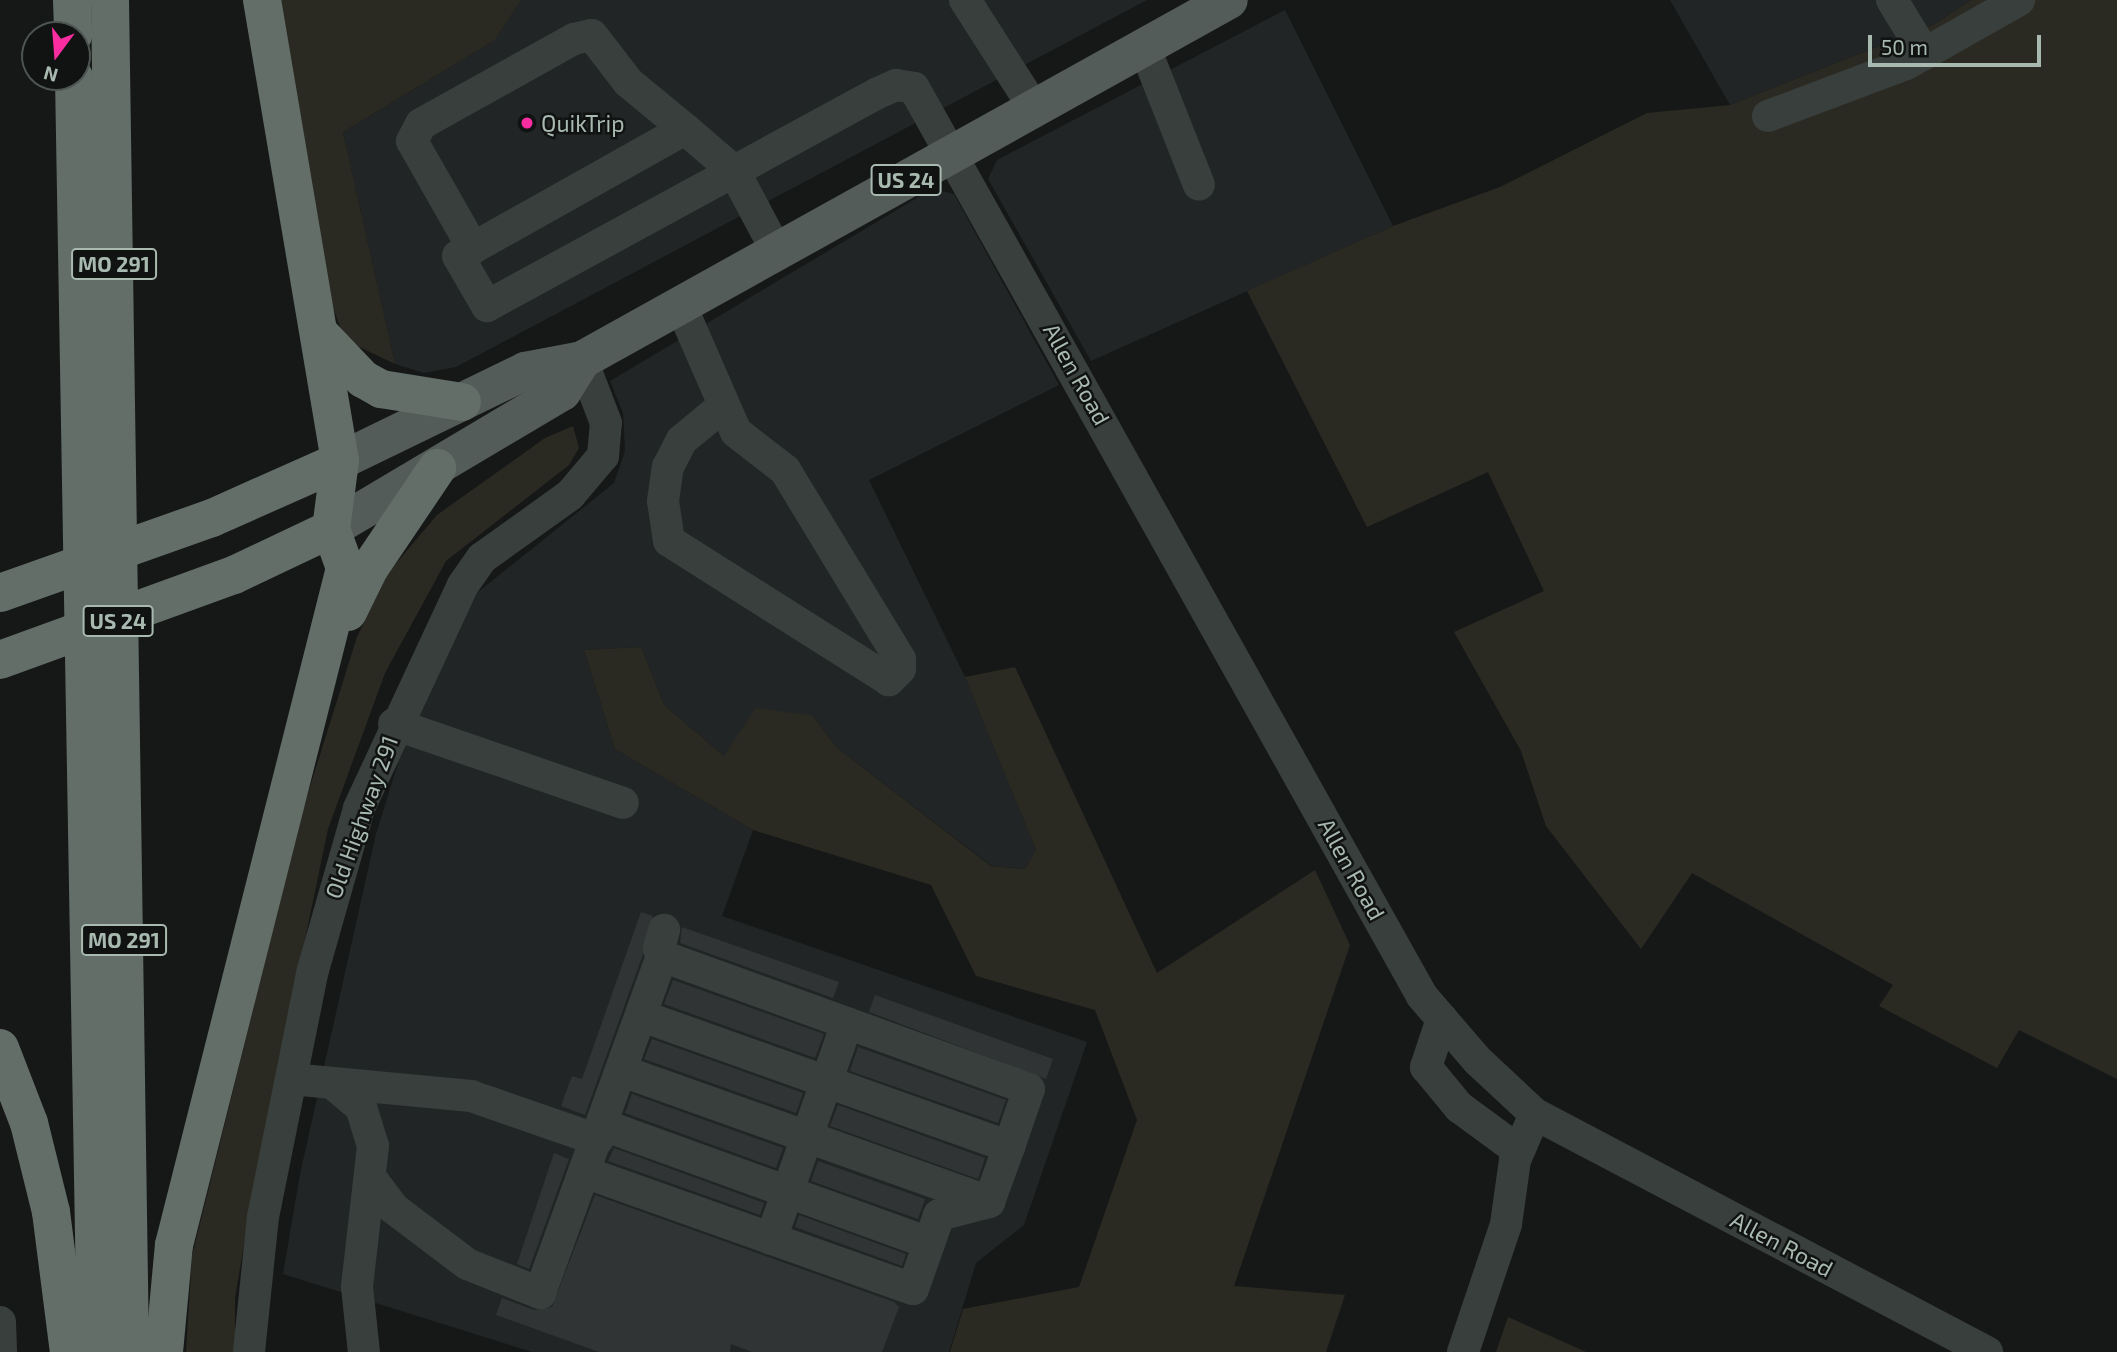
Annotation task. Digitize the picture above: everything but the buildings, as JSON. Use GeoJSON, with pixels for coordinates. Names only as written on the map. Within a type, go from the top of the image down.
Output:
{"type":"FeatureCollection","features":[{"type":"Feature","properties":{"kind":"highway"},"geometry":{"type":"LineString","coordinates":[[72,0],[73,21]]}},
{"type":"Feature","properties":{"kind":"highway","name":"MO 291"},"geometry":{"type":"LineString","coordinates":[[110,0],[130,1352]]}},
{"type":"Feature","properties":{"kind":"highway"},"geometry":{"type":"LineString","coordinates":[[164,1352],[174,1245],[324,662],[345,568],[331,529],[340,461],[262,0]]}},
{"type":"Feature","properties":{"kind":"highway","name":"MO 291"},"geometry":{"type":"LineString","coordinates":[[74,91],[96,1352]]}},
{"type":"Feature","properties":{"kind":"highway"},"geometry":{"type":"LineString","coordinates":[[320,334],[352,370],[381,389],[462,402]]}},
{"type":"Feature","properties":{"kind":"highway","name":"US 24"},"geometry":{"type":"LineString","coordinates":[[0,593],[212,518],[340,461]]}},
{"type":"Feature","properties":{"kind":"highway"},"geometry":{"type":"LineString","coordinates":[[324,662],[369,569],[438,468]]}},
{"type":"Feature","properties":{"kind":"highway","name":"US 24"},"geometry":{"type":"LineString","coordinates":[[0,660],[234,575],[331,529]]}},
{"type":"Feature","properties":{"kind":"highway"},"geometry":{"type":"LineString","coordinates":[[0,1048],[29,1123],[51,1212],[69,1352]]}},
{"type":"Feature","properties":{"kind":"main road","name":"US 24"},"geometry":{"type":"LineString","coordinates":[[340,461],[525,371],[583,360],[1144,47],[1213,3]]}},
{"type":"Feature","properties":{"kind":"main road","name":"US 24"},"geometry":{"type":"LineString","coordinates":[[331,529],[438,468],[562,392],[583,360]]}},
{"type":"Feature","properties":{"kind":"street"},"geometry":{"type":"LineString","coordinates":[[965,0],[1034,108]]}},
{"type":"Feature","properties":{"kind":"street"},"geometry":{"type":"LineString","coordinates":[[1892,0],[1925,54]]}},
{"type":"Feature","properties":{"kind":"street"},"geometry":{"type":"LineString","coordinates":[[1768,116],[1925,54],[2019,0]]}},
{"type":"Feature","properties":{"kind":"street"},"geometry":{"type":"LineString","coordinates":[[685,129],[472,248],[413,148],[412,134],[421,124],[574,39],[592,35],[628,82],[685,129],[734,171],[777,252]]}},
{"type":"Feature","properties":{"kind":"street"},"geometry":{"type":"LineString","coordinates":[[1144,47],[1199,185]]}},
{"type":"Feature","properties":{"kind":"street","name":"Allen Road"},"geometry":{"type":"LineString","coordinates":[[472,248],[458,256],[487,306],[896,85],[920,94],[1422,996],[1535,1114],[1987,1352]]}},
{"type":"Feature","properties":{"kind":"street"},"geometry":{"type":"LineString","coordinates":[[681,306],[722,407],[736,432],[785,470],[900,659],[900,669],[889,680],[669,541],[663,501],[668,467],[682,440],[722,407]]}},
{"type":"Feature","properties":{"kind":"street","name":"Old Highway 291"},"geometry":{"type":"LineString","coordinates":[[249,1352],[264,1217],[291,1079],[335,883],[394,724],[463,585],[482,558],[570,495],[603,456],[606,424],[583,360]]}},
{"type":"Feature","properties":{"kind":"street"},"geometry":{"type":"LineString","coordinates":[[394,724],[623,803]]}},
{"type":"Feature","properties":{"kind":"street"},"geometry":{"type":"LineString","coordinates":[[373,1181],[393,1208],[467,1264],[540,1293],[642,1016],[663,943],[847,1023],[1029,1089],[989,1202]]}},
{"type":"Feature","properties":{"kind":"street"},"geometry":{"type":"LineString","coordinates":[[642,1016],[1009,1147]]}},
{"type":"Feature","properties":{"kind":"street"},"geometry":{"type":"LineString","coordinates":[[1441,1018],[1426,1068],[1460,1107],[1520,1151]]}},
{"type":"Feature","properties":{"kind":"street"},"geometry":{"type":"LineString","coordinates":[[771,1239],[847,1023]]}},
{"type":"Feature","properties":{"kind":"street"},"geometry":{"type":"LineString","coordinates":[[622,1071],[989,1202]]}},
{"type":"Feature","properties":{"kind":"street"},"geometry":{"type":"LineString","coordinates":[[291,1079],[338,1088],[471,1096],[787,1192],[929,1243]]}},
{"type":"Feature","properties":{"kind":"street"},"geometry":{"type":"LineString","coordinates":[[338,1088],[366,1118],[373,1181],[357,1287],[364,1352]]}},
{"type":"Feature","properties":{"kind":"street"},"geometry":{"type":"LineString","coordinates":[[1463,1352],[1506,1224],[1520,1151],[1535,1114]]}},
{"type":"Feature","properties":{"kind":"street"},"geometry":{"type":"LineString","coordinates":[[583,1172],[913,1289],[939,1215],[989,1202]]}},
{"type":"Feature","properties":{"kind":"street"},"geometry":{"type":"LineString","coordinates":[[0,1322],[1,1352]]}},
{"type":"Feature","properties":{"kind":"shaded area"},"geometry":{"type":"Polygon","coordinates":[[[280,0],[521,0],[495,40],[343,132],[395,364],[345,340],[331,302],[280,0]]]}},
{"type":"Feature","properties":{"kind":"shaded area"},"geometry":{"type":"Polygon","coordinates":[[[521,0],[1147,0],[456,367],[424,373],[395,364],[343,132],[495,40],[521,0]]]}},
{"type":"Feature","properties":{"kind":"shaded area"},"geometry":{"type":"Polygon","coordinates":[[[1670,0],[1971,0],[1935,24],[1730,105],[1670,0]]]}},
{"type":"Feature","properties":{"kind":"shaded area"},"geometry":{"type":"Polygon","coordinates":[[[1971,0],[2117,0],[2117,1079],[2019,1030],[1997,1068],[1879,1006],[1893,985],[1692,873],[1641,949],[1546,826],[1521,751],[1454,632],[1544,591],[1488,472],[1367,527],[1247,291],[1393,226],[1500,187],[1647,113],[1730,105],[1935,24],[1971,0]]]}},
{"type":"Feature","properties":{"kind":"shaded area"},"geometry":{"type":"Polygon","coordinates":[[[1285,10],[1393,226],[1091,361],[988,179],[997,160],[1285,10]]]}},
{"type":"Feature","properties":{"kind":"shaded area"},"geometry":{"type":"Polygon","coordinates":[[[932,189],[954,194],[1059,385],[869,480],[965,677],[1036,850],[1025,869],[992,866],[837,748],[813,716],[724,756],[664,705],[641,647],[584,650],[615,749],[753,830],[722,916],[1087,1042],[1024,1225],[976,1263],[949,1352],[532,1352],[283,1274],[300,1174],[376,834],[413,715],[478,592],[614,483],[625,451],[623,413],[610,381],[932,189]]]}},
{"type":"Feature","properties":{"kind":"shaded area"},"geometry":{"type":"Polygon","coordinates":[[[573,426],[579,448],[569,465],[446,561],[385,673],[328,829],[255,1179],[235,1298],[235,1352],[186,1352],[192,1256],[303,809],[357,637],[388,573],[437,515],[545,438],[573,426]]]}},
{"type":"Feature","properties":{"kind":"shaded area"},"geometry":{"type":"Polygon","coordinates":[[[641,647],[664,705],[724,756],[756,708],[813,716],[837,748],[991,866],[1025,869],[1036,850],[965,677],[1015,667],[1157,973],[1315,870],[1350,945],[1234,1286],[1345,1295],[1326,1352],[950,1352],[963,1309],[1079,1287],[1137,1120],[1095,1010],[976,976],[931,885],[753,830],[615,749],[584,650],[641,647]]]}},
{"type":"Feature","properties":{"kind":"shaded area"},"geometry":{"type":"Polygon","coordinates":[[[1508,1317],[1584,1351],[1586,1352],[1496,1352],[1508,1317]]]}},
{"type":"Feature","properties":{"kind":"place","name":"QuikTrip"},"geometry":{"type":"Point","coordinates":[527,123]}}]}
